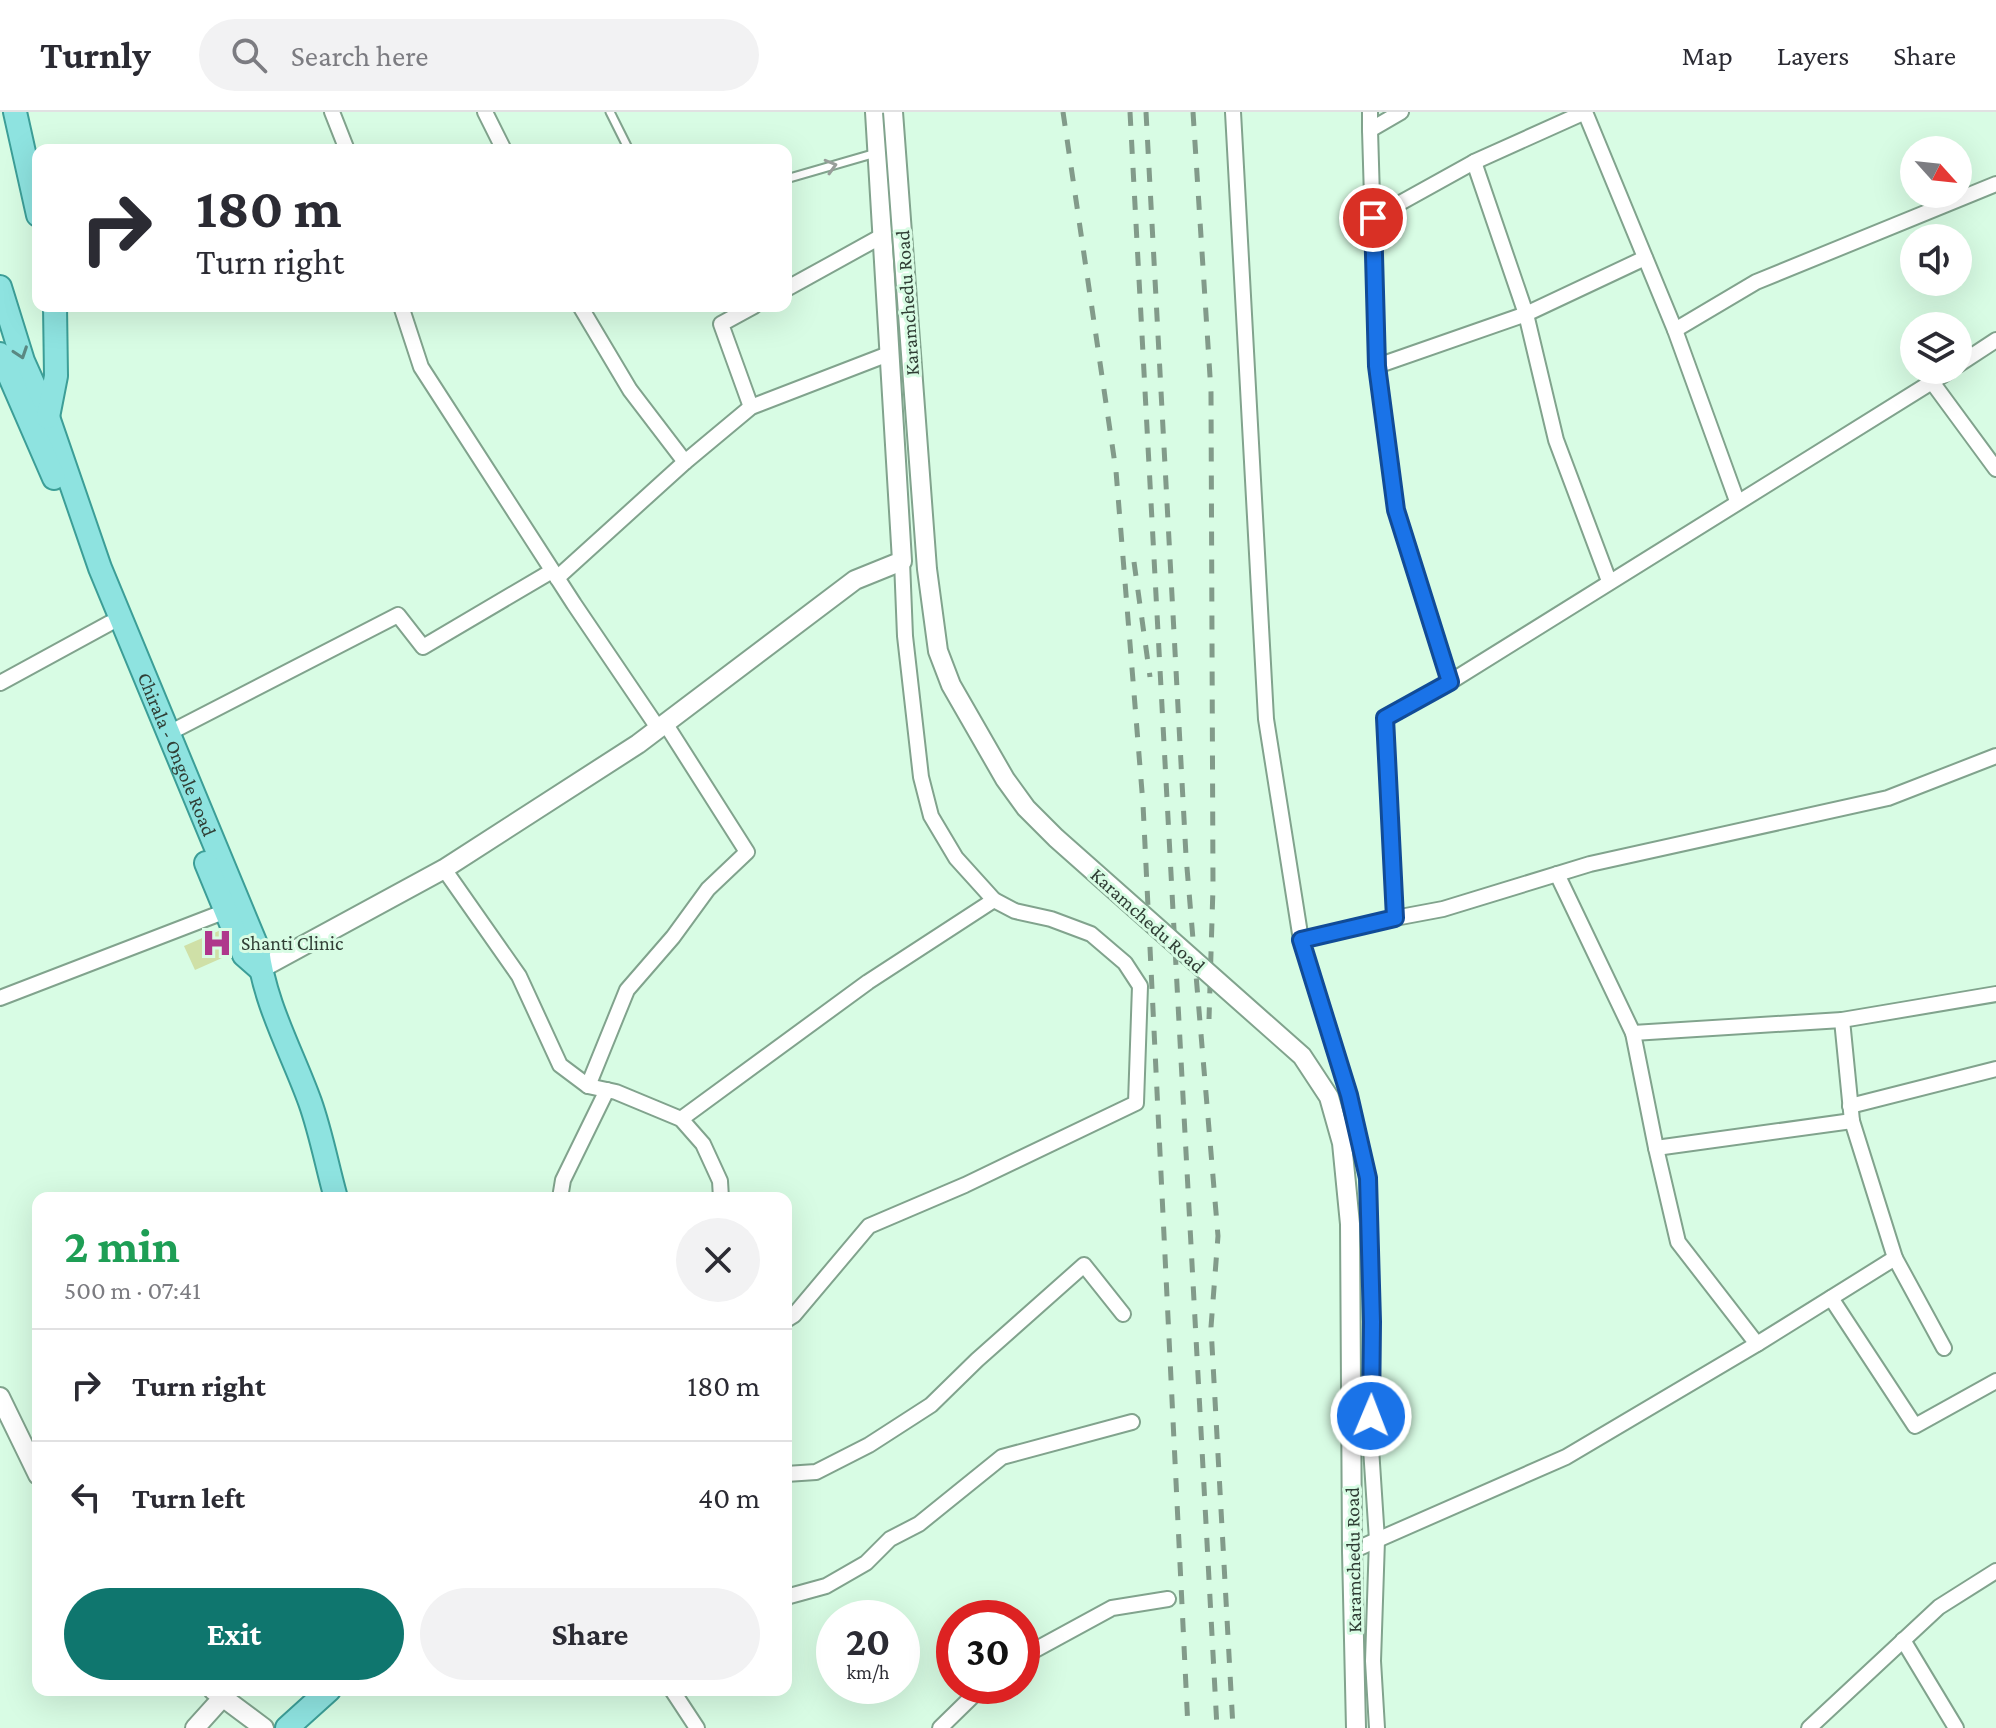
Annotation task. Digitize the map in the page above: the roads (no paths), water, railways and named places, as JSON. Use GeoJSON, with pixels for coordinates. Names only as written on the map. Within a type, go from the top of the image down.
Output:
{"type":"FeatureCollection","features":[{"type":"Feature","properties":{"kind":"main road"},"geometry":{"type":"LineString","coordinates":[[15,112],[32,188]]}},
{"type":"Feature","properties":{"kind":"main road","name":"Chirala - Ongole Road"},"geometry":{"type":"LineString","coordinates":[[0,287],[23,361],[48,417],[100,568],[258,949],[260,969],[311,1105],[334,1192]]}},
{"type":"Feature","properties":{"kind":"main road"},"geometry":{"type":"LineString","coordinates":[[48,417],[56,376],[55,312]]}},
{"type":"Feature","properties":{"kind":"main road"},"geometry":{"type":"LineString","coordinates":[[0,354],[51,471],[244,955],[260,969]]}},
{"type":"Feature","properties":{"kind":"main road"},"geometry":{"type":"LineString","coordinates":[[287,1728],[322,1696]]}},
{"type":"Feature","properties":{"kind":"street"},"geometry":{"type":"LineString","coordinates":[[332,112],[345,144]]}},
{"type":"Feature","properties":{"kind":"street"},"geometry":{"type":"LineString","coordinates":[[485,112],[501,144]]}},
{"type":"Feature","properties":{"kind":"street"},"geometry":{"type":"LineString","coordinates":[[792,1316],[869,1226],[965,1185],[1136,1103],[1140,986],[1125,963],[1091,934],[1051,919],[1015,911],[994,900],[956,858],[931,816],[921,777],[905,636],[875,112]]}},
{"type":"Feature","properties":{"kind":"street","name":"Karamchedu Road"},"geometry":{"type":"LineString","coordinates":[[893,112],[927,569],[938,651],[951,685],[972,726],[1026,808],[1302,1056],[1329,1097],[1342,1143],[1350,1224],[1356,1728]]}},
{"type":"Feature","properties":{"kind":"street"},"geometry":{"type":"LineString","coordinates":[[1233,112],[1266,719],[1301,940],[1349,1095],[1368,1178],[1371,1448],[1377,1540],[1373,1661],[1377,1728]]}},
{"type":"Feature","properties":{"kind":"street"},"geometry":{"type":"LineString","coordinates":[[1370,112],[1377,366],[1396,510],[1450,682]]}},
{"type":"Feature","properties":{"kind":"street"},"geometry":{"type":"LineString","coordinates":[[1370,130],[1401,112]]}},
{"type":"Feature","properties":{"kind":"street"},"geometry":{"type":"LineString","coordinates":[[1373,218],[1474,162],[1585,112],[1675,330],[1737,501]]}},
{"type":"Feature","properties":{"kind":"street"},"geometry":{"type":"LineString","coordinates":[[1474,162],[1526,314],[1556,440],[1609,581]]}},
{"type":"Feature","properties":{"kind":"street"},"geometry":{"type":"LineString","coordinates":[[1675,330],[1756,282],[1996,184]]}},
{"type":"Feature","properties":{"kind":"street"},"geometry":{"type":"LineString","coordinates":[[792,286],[882,236]]}},
{"type":"Feature","properties":{"kind":"street"},"geometry":{"type":"LineString","coordinates":[[1377,366],[1526,314],[1645,258]]}},
{"type":"Feature","properties":{"kind":"street"},"geometry":{"type":"LineString","coordinates":[[403,312],[421,367],[554,574],[662,725],[747,852],[708,889],[673,937],[627,990],[588,1086]]}},
{"type":"Feature","properties":{"kind":"street"},"geometry":{"type":"LineString","coordinates":[[584,312],[630,390],[685,462]]}},
{"type":"Feature","properties":{"kind":"street"},"geometry":{"type":"LineString","coordinates":[[743,312],[721,324],[751,407]]}},
{"type":"Feature","properties":{"kind":"street"},"geometry":{"type":"LineString","coordinates":[[1972,356],[1996,340]]}},
{"type":"Feature","properties":{"kind":"street"},"geometry":{"type":"LineString","coordinates":[[169,733],[398,615],[423,647],[554,574],[751,407],[891,353]]}},
{"type":"Feature","properties":{"kind":"street"},"geometry":{"type":"LineString","coordinates":[[1395,918],[1385,718],[1450,682],[1929,384]]}},
{"type":"Feature","properties":{"kind":"street"},"geometry":{"type":"LineString","coordinates":[[1933,384],[1996,469]]}},
{"type":"Feature","properties":{"kind":"street"},"geometry":{"type":"LineString","coordinates":[[260,969],[444,869],[662,725],[855,580],[902,561]]}},
{"type":"Feature","properties":{"kind":"street"},"geometry":{"type":"LineString","coordinates":[[0,683],[110,623]]}},
{"type":"Feature","properties":{"kind":"street"},"geometry":{"type":"LineString","coordinates":[[1301,940],[1443,909],[1590,864],[1888,798],[1996,756]]}},
{"type":"Feature","properties":{"kind":"street"},"geometry":{"type":"LineString","coordinates":[[444,869],[519,976],[560,1065],[588,1086],[607,1090],[681,1119],[703,1144],[720,1181],[721,1192]]}},
{"type":"Feature","properties":{"kind":"street"},"geometry":{"type":"LineString","coordinates":[[1557,874],[1633,1033],[1678,1242],[1757,1344]]}},
{"type":"Feature","properties":{"kind":"street"},"geometry":{"type":"LineString","coordinates":[[681,1119],[868,982],[994,900]]}},
{"type":"Feature","properties":{"kind":"street"},"geometry":{"type":"LineString","coordinates":[[0,998],[226,911]]}},
{"type":"Feature","properties":{"kind":"street"},"geometry":{"type":"LineString","coordinates":[[1633,1033],[1842,1020],[1996,994]]}},
{"type":"Feature","properties":{"kind":"street"},"geometry":{"type":"LineString","coordinates":[[1842,1020],[1851,1114],[1895,1258],[1944,1348]]}},
{"type":"Feature","properties":{"kind":"street"},"geometry":{"type":"LineString","coordinates":[[1656,1148],[1851,1114],[1996,1069]]}},
{"type":"Feature","properties":{"kind":"street"},"geometry":{"type":"LineString","coordinates":[[561,1192],[563,1180],[607,1090]]}},
{"type":"Feature","properties":{"kind":"street"},"geometry":{"type":"LineString","coordinates":[[1352,1551],[1566,1457],[1895,1258]]}},
{"type":"Feature","properties":{"kind":"street"},"geometry":{"type":"LineString","coordinates":[[792,1474],[816,1472],[869,1445],[931,1405],[1084,1265],[1123,1314]]}},
{"type":"Feature","properties":{"kind":"street"},"geometry":{"type":"LineString","coordinates":[[1831,1298],[1915,1426],[1996,1381]]}},
{"type":"Feature","properties":{"kind":"street"},"geometry":{"type":"LineString","coordinates":[[0,1397],[32,1463]]}},
{"type":"Feature","properties":{"kind":"street"},"geometry":{"type":"LineString","coordinates":[[792,1595],[826,1586],[866,1563],[890,1539],[919,1524],[1002,1457],[1132,1422]]}},
{"type":"Feature","properties":{"kind":"street"},"geometry":{"type":"LineString","coordinates":[[1809,1728],[1939,1607],[1996,1571]]}},
{"type":"Feature","properties":{"kind":"street"},"geometry":{"type":"LineString","coordinates":[[1040,1647],[1112,1608],[1168,1599]]}},
{"type":"Feature","properties":{"kind":"street"},"geometry":{"type":"LineString","coordinates":[[1903,1640],[1956,1728]]}},
{"type":"Feature","properties":{"kind":"street"},"geometry":{"type":"LineString","coordinates":[[195,1728],[218,1696]]}},
{"type":"Feature","properties":{"kind":"street"},"geometry":{"type":"LineString","coordinates":[[226,1696],[264,1728]]}},
{"type":"Feature","properties":{"kind":"street"},"geometry":{"type":"LineString","coordinates":[[677,1696],[697,1728]]}},
{"type":"Feature","properties":{"kind":"street"},"geometry":{"type":"LineString","coordinates":[[949,1725],[967,1704]]}},
{"type":"Feature","properties":{"kind":"lane"},"geometry":{"type":"LineString","coordinates":[[610,112],[626,144]]}},
{"type":"Feature","properties":{"kind":"lane"},"geometry":{"type":"LineString","coordinates":[[792,177],[876,152]]}},
{"type":"Feature","properties":{"kind":"railway"},"geometry":{"type":"LineString","coordinates":[[1063,112],[1116,471],[1143,804],[1188,1728]]}},
{"type":"Feature","properties":{"kind":"railway"},"geometry":{"type":"LineString","coordinates":[[1130,112],[1217,1728]]}},
{"type":"Feature","properties":{"kind":"railway"},"geometry":{"type":"LineString","coordinates":[[1146,112],[1186,856],[1218,1236],[1211,1327],[1233,1728]]}},
{"type":"Feature","properties":{"kind":"railway"},"geometry":{"type":"LineString","coordinates":[[1193,112],[1211,392],[1213,887],[1209,1019]]}},
{"type":"Feature","properties":{"kind":"railway"},"geometry":{"type":"LineString","coordinates":[[1134,562],[1150,677]]}},
{"type":"Feature","properties":{"kind":"place","name":"Shanti Clinic"},"geometry":{"type":"Point","coordinates":[217,943]}}]}
